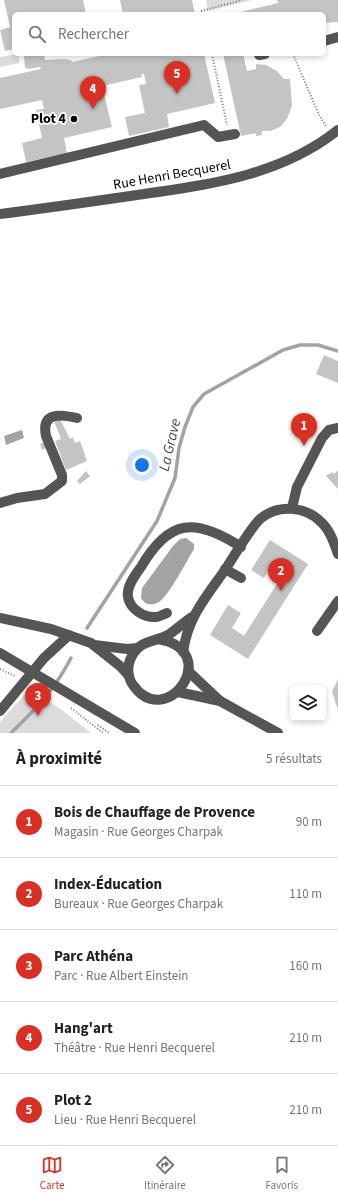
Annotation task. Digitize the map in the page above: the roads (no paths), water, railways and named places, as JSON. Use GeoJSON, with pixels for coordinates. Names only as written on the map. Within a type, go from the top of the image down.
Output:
{"type":"FeatureCollection","features":[{"type":"Feature","properties":{"kind":"street"},"geometry":{"type":"LineString","coordinates":[[326,41],[338,38]]}},
{"type":"Feature","properties":{"kind":"street"},"geometry":{"type":"LineString","coordinates":[[0,174],[204,125],[218,137],[232,134]]}},
{"type":"Feature","properties":{"kind":"street","name":"Rue Henri Becquerel"},"geometry":{"type":"LineString","coordinates":[[0,214],[208,184],[253,174],[304,151],[333,130]]}},
{"type":"Feature","properties":{"kind":"street"},"geometry":{"type":"LineString","coordinates":[[0,503],[45,494],[62,481],[62,475],[46,436],[46,426],[47,422],[56,415],[61,414],[77,418]]}},
{"type":"Feature","properties":{"kind":"street"},"geometry":{"type":"LineString","coordinates":[[292,508],[297,487],[322,438],[329,430],[338,428]]}},
{"type":"Feature","properties":{"kind":"street"},"geometry":{"type":"LineString","coordinates":[[129,676],[128,666],[131,656],[137,648],[150,640],[168,635],[192,616],[260,520],[279,510],[292,508],[307,512],[322,522],[335,537],[338,554]]}},
{"type":"Feature","properties":{"kind":"street"},"geometry":{"type":"LineString","coordinates":[[167,613],[156,617],[145,615],[134,609],[128,597],[129,586],[152,547],[170,533],[183,528],[194,527],[226,537],[241,547]]}},
{"type":"Feature","properties":{"kind":"street"},"geometry":{"type":"LineString","coordinates":[[225,569],[241,578]]}},
{"type":"Feature","properties":{"kind":"street"},"geometry":{"type":"LineString","coordinates":[[317,631],[338,601]]}},
{"type":"Feature","properties":{"kind":"street"},"geometry":{"type":"LineString","coordinates":[[183,652],[192,616]]}},
{"type":"Feature","properties":{"kind":"street"},"geometry":{"type":"LineString","coordinates":[[0,618],[51,629],[94,645],[127,649],[137,648]]}},
{"type":"Feature","properties":{"kind":"street"},"geometry":{"type":"LineString","coordinates":[[0,711],[32,671],[69,635]]}},
{"type":"Feature","properties":{"kind":"street"},"geometry":{"type":"LineString","coordinates":[[94,645],[120,666],[129,676],[139,693],[148,698],[163,699],[178,692],[187,679],[187,661],[183,652],[172,643],[157,639]]}},
{"type":"Feature","properties":{"kind":"street"},"geometry":{"type":"LineString","coordinates":[[0,653],[129,730]]}},
{"type":"Feature","properties":{"kind":"street"},"geometry":{"type":"LineString","coordinates":[[188,671],[220,701],[278,733]]}},
{"type":"Feature","properties":{"kind":"street"},"geometry":{"type":"LineString","coordinates":[[178,692],[220,701]]}},
{"type":"Feature","properties":{"kind":"waterway","name":"La Grave"},"geometry":{"type":"LineString","coordinates":[[87,628],[157,521],[175,478],[179,448],[185,427],[193,407],[204,394],[283,350],[300,345],[318,345],[338,351]]}},
{"type":"Feature","properties":{"kind":"waterway","name":"La Grave"},"geometry":{"type":"LineString","coordinates":[[11,733],[29,716],[52,689],[71,658]]}},
{"type":"Feature","properties":{"kind":"place","name":"Plot 2"},"geometry":{"type":"Point","coordinates":[177,94]}},
{"type":"Feature","properties":{"kind":"place","name":"Hang'art"},"geometry":{"type":"Point","coordinates":[93,109]}},
{"type":"Feature","properties":{"kind":"place","name":"Plot 4"},"geometry":{"type":"Point","coordinates":[74,119]}},
{"type":"Feature","properties":{"kind":"place","name":"Bois de Chauffage de Provence"},"geometry":{"type":"Point","coordinates":[304,446]}},
{"type":"Feature","properties":{"kind":"place","name":"Index-Éducation"},"geometry":{"type":"Point","coordinates":[281,591]}},
{"type":"Feature","properties":{"kind":"place","name":"Parc Athéna"},"geometry":{"type":"Point","coordinates":[38,716]}}]}
